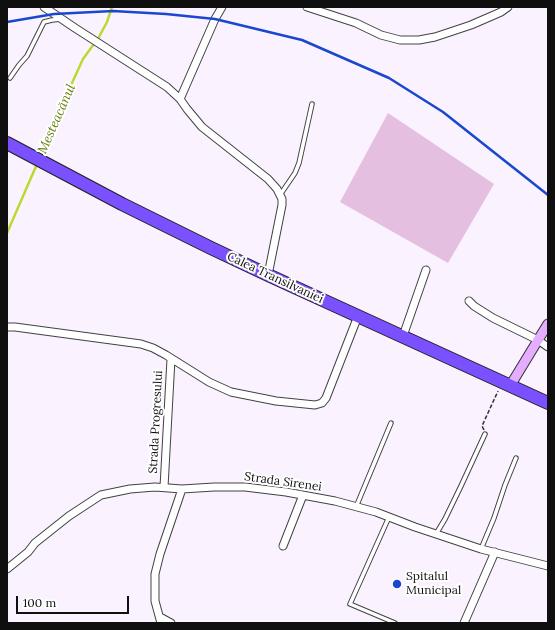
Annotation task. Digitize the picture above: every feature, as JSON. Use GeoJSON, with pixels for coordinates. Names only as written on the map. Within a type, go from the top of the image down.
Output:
{"type":"FeatureCollection","features":[{"type":"Feature","properties":{"kind":"highway","name":"Calea Transilvaniei"},"geometry":{"type":"LineString","coordinates":[[7,143],[129,207],[268,275],[548,403]]}},
{"type":"Feature","properties":{"kind":"street"},"geometry":{"type":"LineString","coordinates":[[44,7],[167,87],[180,99],[202,127],[268,179],[277,189],[282,199],[282,205],[268,275]]}},
{"type":"Feature","properties":{"kind":"street"},"geometry":{"type":"LineString","coordinates":[[180,99],[215,19],[222,7]]}},
{"type":"Feature","properties":{"kind":"street"},"geometry":{"type":"LineString","coordinates":[[307,7],[356,23],[381,35],[400,40],[419,40],[435,37],[471,25],[501,12],[508,7]]}},
{"type":"Feature","properties":{"kind":"street"},"geometry":{"type":"LineString","coordinates":[[403,336],[426,270]]}},
{"type":"Feature","properties":{"kind":"street"},"geometry":{"type":"LineString","coordinates":[[469,301],[493,318],[538,340],[548,347]]}},
{"type":"Feature","properties":{"kind":"street"},"geometry":{"type":"LineString","coordinates":[[7,327],[134,342],[153,348],[209,382],[231,392],[276,401],[315,405],[322,403],[326,398],[358,316]]}},
{"type":"Feature","properties":{"kind":"street"},"geometry":{"type":"LineString","coordinates":[[506,384],[548,324]]}},
{"type":"Feature","properties":{"kind":"street","name":"Strada Progresului"},"geometry":{"type":"LineString","coordinates":[[164,487],[171,359]]}},
{"type":"Feature","properties":{"kind":"street","name":"Strada Sirenei"},"geometry":{"type":"LineString","coordinates":[[7,569],[28,552],[35,543],[69,516],[101,496],[155,487],[182,489],[230,486],[261,488],[335,501],[376,512],[482,549],[548,566]]}},
{"type":"Feature","properties":{"kind":"street"},"geometry":{"type":"LineString","coordinates":[[170,623],[161,620],[155,601],[156,574],[160,554],[182,489]]}},
{"type":"Feature","properties":{"kind":"street"},"geometry":{"type":"LineString","coordinates":[[282,546],[302,495]]}},
{"type":"Feature","properties":{"kind":"street"},"geometry":{"type":"LineString","coordinates":[[464,623],[495,552]]}},
{"type":"Feature","properties":{"kind":"lane"},"geometry":{"type":"LineString","coordinates":[[10,78],[26,56],[44,22],[61,19]]}},
{"type":"Feature","properties":{"kind":"lane"},"geometry":{"type":"LineString","coordinates":[[280,195],[297,168],[312,104]]}},
{"type":"Feature","properties":{"kind":"lane"},"geometry":{"type":"LineString","coordinates":[[356,507],[392,423]]}},
{"type":"Feature","properties":{"kind":"lane"},"geometry":{"type":"LineString","coordinates":[[436,534],[455,499],[485,434]]}},
{"type":"Feature","properties":{"kind":"lane"},"geometry":{"type":"LineString","coordinates":[[482,549],[516,458]]}},
{"type":"Feature","properties":{"kind":"lane"},"geometry":{"type":"LineString","coordinates":[[389,517],[350,604],[394,623]]}},
{"type":"Feature","properties":{"kind":"path"},"geometry":{"type":"LineString","coordinates":[[485,434],[482,426],[506,384]]}},
{"type":"Feature","properties":{"kind":"shaded area"},"geometry":{"type":"Polygon","coordinates":[[[388,113],[494,184],[448,263],[340,202],[388,113]]]}},
{"type":"Feature","properties":{"kind":"waterway","name":"Mesteacănul"},"geometry":{"type":"LineString","coordinates":[[40,157],[83,59],[99,37],[107,22],[112,7]]}},
{"type":"Feature","properties":{"kind":"waterway","name":"Mesteacănul"},"geometry":{"type":"LineString","coordinates":[[7,233],[37,164]]}},
{"type":"Feature","properties":{"kind":"railway"},"geometry":{"type":"LineString","coordinates":[[7,22],[54,14],[113,11],[166,14],[215,19],[302,40],[389,78],[443,112],[548,195]]}},
{"type":"Feature","properties":{"kind":"place","name":"Spitalul Municipal"},"geometry":{"type":"Point","coordinates":[397,584]}}]}
